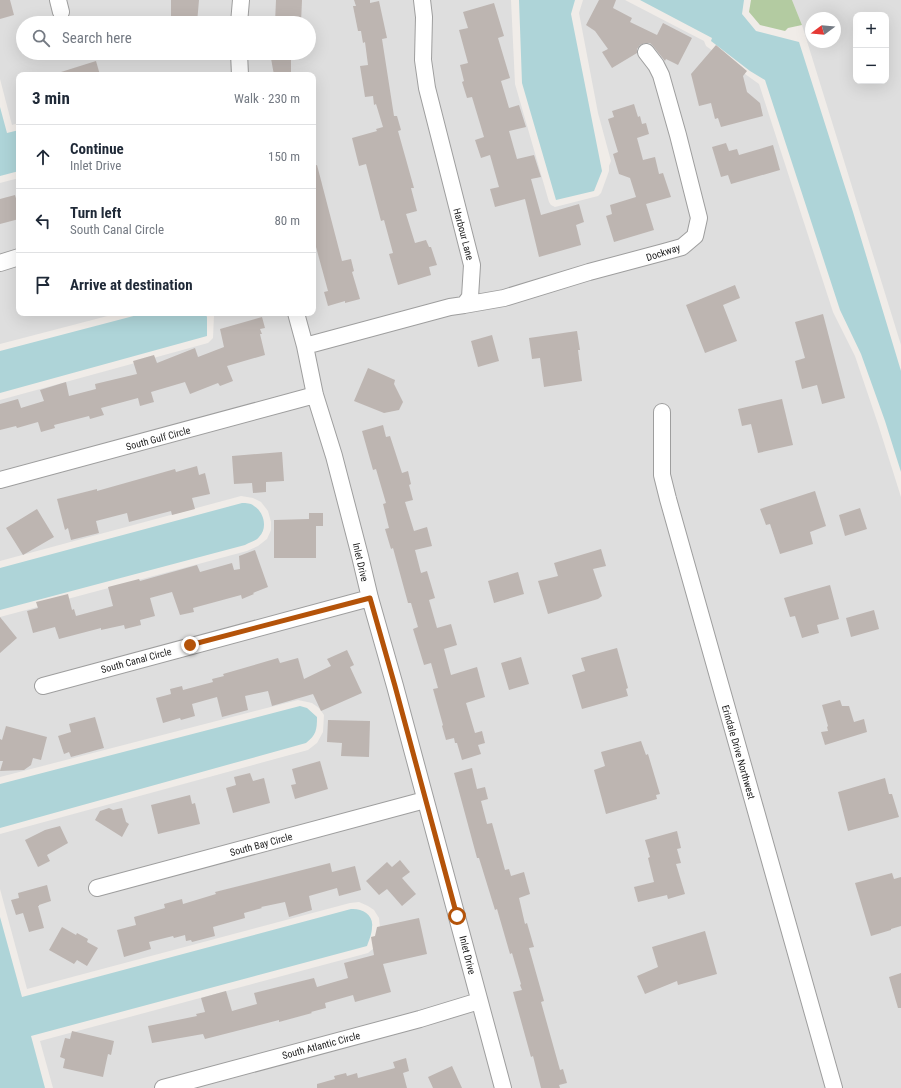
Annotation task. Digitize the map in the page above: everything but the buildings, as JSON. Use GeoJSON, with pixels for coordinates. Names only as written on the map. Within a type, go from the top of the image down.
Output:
{"type":"FeatureCollection","features":[{"type":"Feature","properties":{"kind":"street"},"geometry":{"type":"LineString","coordinates":[[240,16],[241,0]]}},
{"type":"Feature","properties":{"kind":"street","name":"Harbour Lane"},"geometry":{"type":"LineString","coordinates":[[422,0],[424,17],[423,60],[427,88],[472,265],[470,297],[464,305]]}},
{"type":"Feature","properties":{"kind":"street","name":"Dockway"},"geometry":{"type":"LineString","coordinates":[[464,305],[504,298],[589,272],[682,247],[695,236],[699,218],[678,135],[661,75],[656,65],[646,52]]}},
{"type":"Feature","properties":{"kind":"street"},"geometry":{"type":"LineString","coordinates":[[239,60],[240,72]]}},
{"type":"Feature","properties":{"kind":"street"},"geometry":{"type":"LineString","coordinates":[[0,263],[16,258]]}},
{"type":"Feature","properties":{"kind":"street"},"geometry":{"type":"LineString","coordinates":[[305,346],[450,307],[464,305]]}},
{"type":"Feature","properties":{"kind":"street","name":"Inlet Drive"},"geometry":{"type":"LineString","coordinates":[[297,316],[305,346],[315,395],[334,456],[370,598],[503,1088]]}},
{"type":"Feature","properties":{"kind":"street","name":"South Gulf Circle"},"geometry":{"type":"LineString","coordinates":[[0,480],[315,395]]}},
{"type":"Feature","properties":{"kind":"street","name":"Erindale Drive Northwest"},"geometry":{"type":"LineString","coordinates":[[662,412],[662,475],[668,499],[834,1088]]}},
{"type":"Feature","properties":{"kind":"street","name":"South Canal Circle"},"geometry":{"type":"LineString","coordinates":[[43,686],[190,645],[370,598]]}},
{"type":"Feature","properties":{"kind":"street","name":"South Bay Circle"},"geometry":{"type":"LineString","coordinates":[[97,888],[425,800]]}},
{"type":"Feature","properties":{"kind":"street","name":"South Atlantic Circle"},"geometry":{"type":"LineString","coordinates":[[163,1088],[420,1019],[479,1001]]}},
{"type":"Feature","properties":{"kind":"shaded area"},"geometry":{"type":"Polygon","coordinates":[[[0,0],[511,0],[515,84],[549,202],[555,207],[598,196],[601,193],[611,161],[598,113],[579,13],[583,0],[625,0],[704,41],[706,46],[759,84],[833,312],[855,356],[901,497],[901,1088],[53,1088],[40,1041],[368,953],[374,948],[380,928],[379,918],[374,910],[359,902],[350,903],[27,989],[0,889],[0,834],[308,750],[317,743],[323,732],[324,715],[319,708],[312,703],[298,700],[0,777],[0,617],[247,551],[258,546],[267,539],[271,530],[271,522],[268,511],[261,502],[253,498],[241,496],[0,561],[0,400],[208,343],[213,338],[214,316],[316,316],[316,72],[16,72],[16,124],[12,125],[0,79],[0,0]]]}},
{"type":"Feature","properties":{"kind":"shaded area"},"geometry":{"type":"Polygon","coordinates":[[[792,0],[901,0],[901,345],[809,48],[841,48],[841,12],[805,12],[805,35],[792,0]]]}},
{"type":"Feature","properties":{"kind":"shaded area"},"geometry":{"type":"Polygon","coordinates":[[[16,179],[16,316],[107,316],[0,344],[0,183],[16,179]]]}},
{"type":"Feature","properties":{"kind":"green space"},"geometry":{"type":"Polygon","coordinates":[[[751,0],[792,0],[802,25],[788,28],[785,31],[760,25],[749,12],[751,0]]]}},
{"type":"Feature","properties":{"kind":"water"},"geometry":{"type":"Polygon","coordinates":[[[519,0],[575,0],[571,14],[602,171],[594,191],[556,200],[522,83],[519,0]]]}},
{"type":"Feature","properties":{"kind":"water"},"geometry":{"type":"Polygon","coordinates":[[[640,0],[744,0],[742,14],[756,31],[799,42],[853,212],[901,371],[901,472],[885,421],[861,354],[840,310],[765,80],[750,71],[711,41],[712,38],[640,0]]]}},
{"type":"Feature","properties":{"kind":"water"},"geometry":{"type":"Polygon","coordinates":[[[0,107],[7,133],[16,131],[16,172],[0,176],[0,107]]]}},
{"type":"Feature","properties":{"kind":"water"},"geometry":{"type":"Polygon","coordinates":[[[134,316],[207,317],[207,336],[0,393],[0,351],[134,316]]]}},
{"type":"Feature","properties":{"kind":"water"},"geometry":{"type":"Polygon","coordinates":[[[242,503],[251,504],[260,512],[264,520],[262,533],[258,538],[245,545],[0,610],[0,568],[242,503]]]}},
{"type":"Feature","properties":{"kind":"water"},"geometry":{"type":"Polygon","coordinates":[[[300,706],[307,708],[317,717],[315,732],[306,743],[0,828],[0,784],[300,706]]]}},
{"type":"Feature","properties":{"kind":"water"},"geometry":{"type":"Polygon","coordinates":[[[351,909],[363,911],[371,919],[372,932],[367,946],[31,1036],[45,1088],[0,1088],[0,917],[22,997],[351,909]]]}},
{"type":"Feature","properties":{"kind":"route"},"geometry":{"type":"LineString","coordinates":[[190,645],[370,598],[457,916]]}}]}
